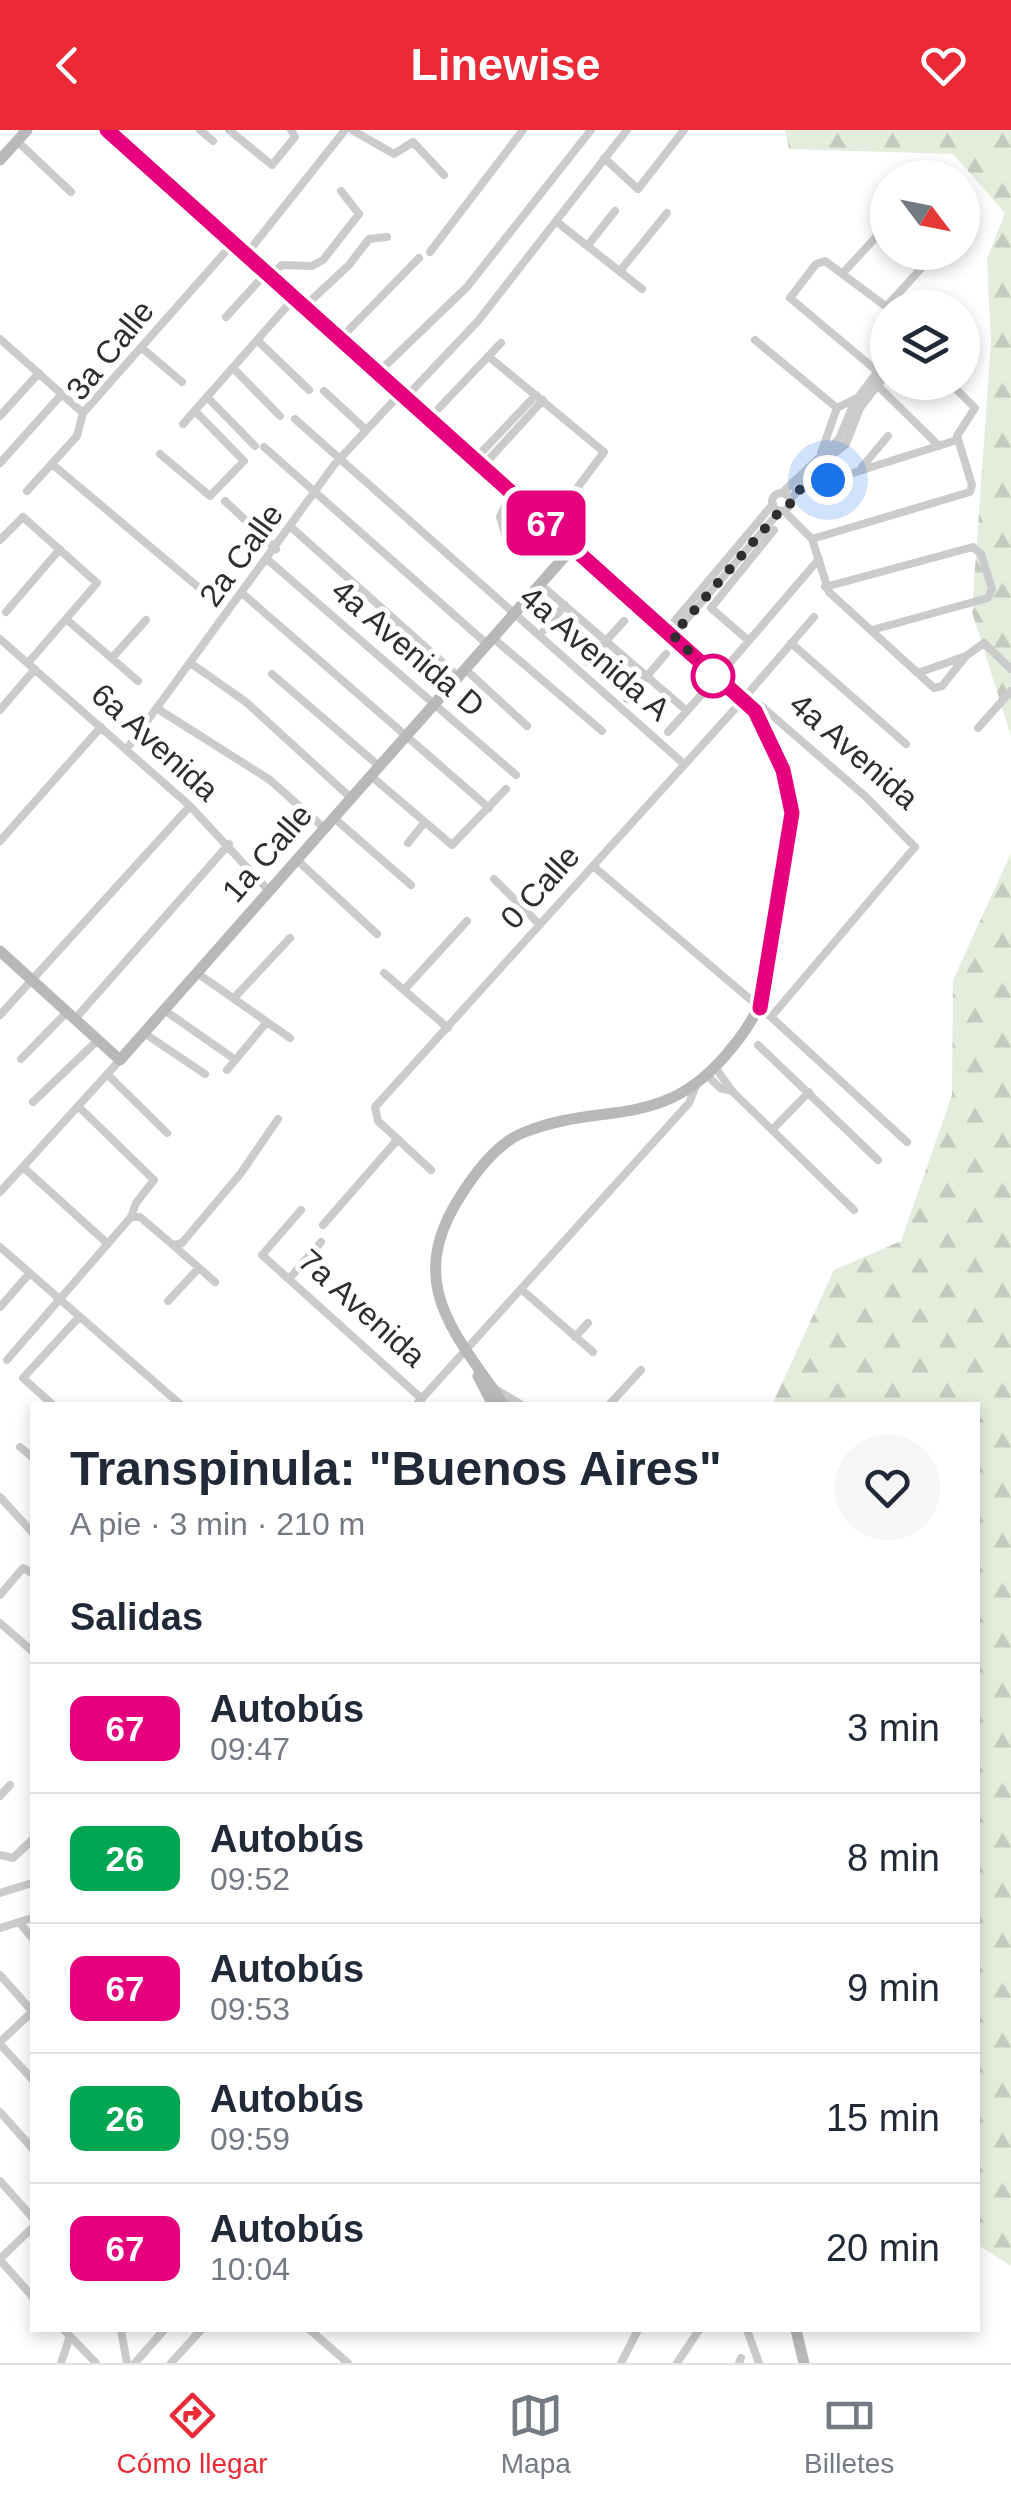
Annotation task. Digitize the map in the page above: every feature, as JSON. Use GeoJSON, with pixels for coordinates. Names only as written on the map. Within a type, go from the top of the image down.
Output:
{"type":"FeatureCollection","features":[{"type":"Feature","properties":{"kind":"main road"},"geometry":{"type":"LineString","coordinates":[[6,149],[27,130]]}},
{"type":"Feature","properties":{"kind":"main road","name":"4a Avenida"},"geometry":{"type":"LineString","coordinates":[[107,130],[248,252],[511,493],[695,654],[720,670],[746,701],[778,754],[792,813],[760,1008]]}},
{"type":"Feature","properties":{"kind":"main road","name":"1a Calle"},"geometry":{"type":"LineString","coordinates":[[120,1060],[573,547]]}},
{"type":"Feature","properties":{"kind":"main road"},"geometry":{"type":"LineString","coordinates":[[0,951],[120,1060]]}},
{"type":"Feature","properties":{"kind":"main road"},"geometry":{"type":"LineString","coordinates":[[492,1402],[439,1304],[432,1276],[444,1229],[475,1174],[521,1133],[635,1112],[695,1088],[760,1008]]}},
{"type":"Feature","properties":{"kind":"main road"},"geometry":{"type":"LineString","coordinates":[[477,1372],[502,1402]]}},
{"type":"Feature","properties":{"kind":"main road"},"geometry":{"type":"LineString","coordinates":[[796,2332],[804,2363]]}},
{"type":"Feature","properties":{"kind":"street"},"geometry":{"type":"LineString","coordinates":[[200,130],[212,141]]}},
{"type":"Feature","properties":{"kind":"street"},"geometry":{"type":"LineString","coordinates":[[229,130],[272,165],[293,132]]}},
{"type":"Feature","properties":{"kind":"street"},"geometry":{"type":"LineString","coordinates":[[248,252],[349,130],[391,154],[414,142],[444,175]]}},
{"type":"Feature","properties":{"kind":"street"},"geometry":{"type":"LineString","coordinates":[[430,252],[523,130]]}},
{"type":"Feature","properties":{"kind":"street"},"geometry":{"type":"LineString","coordinates":[[387,364],[467,287],[591,130]]}},
{"type":"Feature","properties":{"kind":"street","name":"2a Calle"},"geometry":{"type":"LineString","coordinates":[[126,750],[292,528],[339,458],[478,321],[627,130]]}},
{"type":"Feature","properties":{"kind":"street"},"geometry":{"type":"LineString","coordinates":[[604,158],[638,188],[684,130]]}},
{"type":"Feature","properties":{"kind":"street"},"geometry":{"type":"LineString","coordinates":[[6,149],[71,192]]}},
{"type":"Feature","properties":{"kind":"street"},"geometry":{"type":"LineString","coordinates":[[226,317],[269,272],[282,264],[312,266],[329,255],[360,214],[341,191]]}},
{"type":"Feature","properties":{"kind":"street"},"geometry":{"type":"LineString","coordinates":[[588,245],[615,211]]}},
{"type":"Feature","properties":{"kind":"street"},"geometry":{"type":"LineString","coordinates":[[620,271],[667,212]]}},
{"type":"Feature","properties":{"kind":"street"},"geometry":{"type":"LineString","coordinates":[[557,222],[642,289]]}},
{"type":"Feature","properties":{"kind":"street"},"geometry":{"type":"LineString","coordinates":[[183,424],[258,340],[300,301],[350,265],[368,239],[387,238]]}},
{"type":"Feature","properties":{"kind":"street","name":"3a Calle"},"geometry":{"type":"LineString","coordinates":[[26,492],[77,436],[83,413],[235,241]]}},
{"type":"Feature","properties":{"kind":"street"},"geometry":{"type":"LineString","coordinates":[[843,273],[870,244]]}},
{"type":"Feature","properties":{"kind":"street"},"geometry":{"type":"LineString","coordinates":[[340,339],[419,258]]}},
{"type":"Feature","properties":{"kind":"street"},"geometry":{"type":"LineString","coordinates":[[870,295],[826,261],[818,262],[790,298],[870,361]]}},
{"type":"Feature","properties":{"kind":"street"},"geometry":{"type":"LineString","coordinates":[[902,290],[920,270]]}},
{"type":"Feature","properties":{"kind":"street"},"geometry":{"type":"LineString","coordinates":[[0,339],[83,413]]}},
{"type":"Feature","properties":{"kind":"street"},"geometry":{"type":"LineString","coordinates":[[258,340],[310,390]]}},
{"type":"Feature","properties":{"kind":"street"},"geometry":{"type":"LineString","coordinates":[[755,340],[837,408]]}},
{"type":"Feature","properties":{"kind":"street"},"geometry":{"type":"LineString","coordinates":[[439,408],[501,343]]}},
{"type":"Feature","properties":{"kind":"street"},"geometry":{"type":"LineString","coordinates":[[142,348],[182,382]]}},
{"type":"Feature","properties":{"kind":"street"},"geometry":{"type":"LineString","coordinates":[[488,356],[604,452],[549,526]]}},
{"type":"Feature","properties":{"kind":"street"},"geometry":{"type":"LineString","coordinates":[[233,368],[280,416]]}},
{"type":"Feature","properties":{"kind":"street"},"geometry":{"type":"LineString","coordinates":[[0,416],[38,373]]}},
{"type":"Feature","properties":{"kind":"street"},"geometry":{"type":"LineString","coordinates":[[820,454],[837,408],[857,398],[870,384]]}},
{"type":"Feature","properties":{"kind":"street"},"geometry":{"type":"LineString","coordinates":[[324,391],[366,430]]}},
{"type":"Feature","properties":{"kind":"street"},"geometry":{"type":"LineString","coordinates":[[0,463],[62,394]]}},
{"type":"Feature","properties":{"kind":"street"},"geometry":{"type":"LineString","coordinates":[[670,632],[796,491],[846,444],[858,412],[870,395]]}},
{"type":"Feature","properties":{"kind":"street"},"geometry":{"type":"LineString","coordinates":[[207,398],[316,495],[602,731]]}},
{"type":"Feature","properties":{"kind":"street"},"geometry":{"type":"LineString","coordinates":[[478,463],[539,398]]}},
{"type":"Feature","properties":{"kind":"street"},"geometry":{"type":"LineString","coordinates":[[857,398],[843,433],[782,494],[783,506],[812,539],[826,588],[938,689],[966,656],[984,643],[1011,669]]}},
{"type":"Feature","properties":{"kind":"street"},"geometry":{"type":"LineString","coordinates":[[892,400],[939,446]]}},
{"type":"Feature","properties":{"kind":"street"},"geometry":{"type":"LineString","coordinates":[[812,539],[970,492],[972,485],[957,440],[958,432],[975,408],[967,400]]}},
{"type":"Feature","properties":{"kind":"street"},"geometry":{"type":"LineString","coordinates":[[160,454],[210,496],[244,461],[195,411]]}},
{"type":"Feature","properties":{"kind":"street","name":"4a Avenida A"},"geometry":{"type":"LineString","coordinates":[[295,419],[684,764]]}},
{"type":"Feature","properties":{"kind":"street"},"geometry":{"type":"LineString","coordinates":[[860,469],[888,436]]}},
{"type":"Feature","properties":{"kind":"street"},"geometry":{"type":"LineString","coordinates":[[796,491],[957,440]]}},
{"type":"Feature","properties":{"kind":"street"},"geometry":{"type":"LineString","coordinates":[[52,464],[197,586]]}},
{"type":"Feature","properties":{"kind":"street"},"geometry":{"type":"LineString","coordinates":[[509,546],[500,517],[511,493]]}},
{"type":"Feature","properties":{"kind":"street"},"geometry":{"type":"LineString","coordinates":[[226,501],[276,548]]}},
{"type":"Feature","properties":{"kind":"street"},"geometry":{"type":"LineString","coordinates":[[0,540],[21,516],[97,583],[0,710]]}},
{"type":"Feature","properties":{"kind":"street"},"geometry":{"type":"LineString","coordinates":[[292,528],[527,726]]}},
{"type":"Feature","properties":{"kind":"street"},"geometry":{"type":"LineString","coordinates":[[749,640],[711,608],[774,530]]}},
{"type":"Feature","properties":{"kind":"street"},"geometry":{"type":"LineString","coordinates":[[826,588],[976,548],[992,588],[988,598],[872,630]]}},
{"type":"Feature","properties":{"kind":"street"},"geometry":{"type":"LineString","coordinates":[[6,612],[60,550]]}},
{"type":"Feature","properties":{"kind":"street"},"geometry":{"type":"LineString","coordinates":[[729,664],[819,559]]}},
{"type":"Feature","properties":{"kind":"street","name":"4a Avenida D"},"geometry":{"type":"LineString","coordinates":[[268,560],[516,775]]}},
{"type":"Feature","properties":{"kind":"street"},"geometry":{"type":"LineString","coordinates":[[541,585],[687,711]]}},
{"type":"Feature","properties":{"kind":"street"},"geometry":{"type":"LineString","coordinates":[[243,594],[489,808]]}},
{"type":"Feature","properties":{"kind":"street"},"geometry":{"type":"LineString","coordinates":[[544,630],[566,606]]}},
{"type":"Feature","properties":{"kind":"street","name":"0 Calle"},"geometry":{"type":"LineString","coordinates":[[398,1139],[374,1116],[375,1107],[684,764],[746,701],[814,616]]}},
{"type":"Feature","properties":{"kind":"street"},"geometry":{"type":"LineString","coordinates":[[66,619],[138,681]]}},
{"type":"Feature","properties":{"kind":"street"},"geometry":{"type":"LineString","coordinates":[[112,658],[146,620]]}},
{"type":"Feature","properties":{"kind":"street"},"geometry":{"type":"LineString","coordinates":[[587,662],[624,621]]}},
{"type":"Feature","properties":{"kind":"street","name":"6a Avenida"},"geometry":{"type":"LineString","coordinates":[[0,638],[190,806],[230,844],[270,891]]}},
{"type":"Feature","properties":{"kind":"street"},"geometry":{"type":"LineString","coordinates":[[792,643],[906,744]]}},
{"type":"Feature","properties":{"kind":"street"},"geometry":{"type":"LineString","coordinates":[[626,699],[666,654]]}},
{"type":"Feature","properties":{"kind":"street"},"geometry":{"type":"LineString","coordinates":[[918,672],[966,656]]}},
{"type":"Feature","properties":{"kind":"street"},"geometry":{"type":"LineString","coordinates":[[192,664],[246,702],[351,798]]}},
{"type":"Feature","properties":{"kind":"street"},"geometry":{"type":"LineString","coordinates":[[272,674],[425,822],[455,845],[506,789]]}},
{"type":"Feature","properties":{"kind":"street"},"geometry":{"type":"LineString","coordinates":[[978,728],[1011,691]]}},
{"type":"Feature","properties":{"kind":"street"},"geometry":{"type":"LineString","coordinates":[[668,732],[704,692]]}},
{"type":"Feature","properties":{"kind":"street","name":"4a Avenida"},"geometry":{"type":"LineString","coordinates":[[746,701],[760,705],[865,796],[912,840],[914,852],[771,1017]]}},
{"type":"Feature","properties":{"kind":"street"},"geometry":{"type":"LineString","coordinates":[[158,709],[270,780],[324,828]]}},
{"type":"Feature","properties":{"kind":"street"},"geometry":{"type":"LineString","coordinates":[[0,841],[101,727]]}},
{"type":"Feature","properties":{"kind":"street"},"geometry":{"type":"LineString","coordinates":[[0,1014],[190,806]]}},
{"type":"Feature","properties":{"kind":"street"},"geometry":{"type":"LineString","coordinates":[[334,818],[411,885]]}},
{"type":"Feature","properties":{"kind":"street"},"geometry":{"type":"LineString","coordinates":[[408,843],[425,822]]}},
{"type":"Feature","properties":{"kind":"street"},"geometry":{"type":"LineString","coordinates":[[21,1059],[71,1015],[230,844]]}},
{"type":"Feature","properties":{"kind":"street"},"geometry":{"type":"LineString","coordinates":[[297,860],[376,934]]}},
{"type":"Feature","properties":{"kind":"street"},"geometry":{"type":"LineString","coordinates":[[594,866],[771,1017],[907,1142]]}},
{"type":"Feature","properties":{"kind":"street"},"geometry":{"type":"LineString","coordinates":[[494,879],[540,925]]}},
{"type":"Feature","properties":{"kind":"street"},"geometry":{"type":"LineString","coordinates":[[404,990],[467,921]]}},
{"type":"Feature","properties":{"kind":"street"},"geometry":{"type":"LineString","coordinates":[[234,998],[290,938]]}},
{"type":"Feature","properties":{"kind":"street"},"geometry":{"type":"LineString","coordinates":[[197,973],[290,1038]]}},
{"type":"Feature","properties":{"kind":"street"},"geometry":{"type":"LineString","coordinates":[[384,973],[448,1028]]}},
{"type":"Feature","properties":{"kind":"street"},"geometry":{"type":"LineString","coordinates":[[164,1010],[230,1056]]}},
{"type":"Feature","properties":{"kind":"street"},"geometry":{"type":"LineString","coordinates":[[227,1070],[267,1022]]}},
{"type":"Feature","properties":{"kind":"street"},"geometry":{"type":"LineString","coordinates":[[144,1033],[205,1074]]}},
{"type":"Feature","properties":{"kind":"street"},"geometry":{"type":"LineString","coordinates":[[33,1102],[98,1040]]}},
{"type":"Feature","properties":{"kind":"street"},"geometry":{"type":"LineString","coordinates":[[758,1044],[878,1160]]}},
{"type":"Feature","properties":{"kind":"street","name":"1a Calle"},"geometry":{"type":"LineString","coordinates":[[0,1192],[120,1060]]}},
{"type":"Feature","properties":{"kind":"street"},"geometry":{"type":"LineString","coordinates":[[711,1072],[854,1210]]}},
{"type":"Feature","properties":{"kind":"street"},"geometry":{"type":"LineString","coordinates":[[107,1074],[167,1133]]}},
{"type":"Feature","properties":{"kind":"street"},"geometry":{"type":"LineString","coordinates":[[419,1402],[689,1102],[695,1088]]}},
{"type":"Feature","properties":{"kind":"street"},"geometry":{"type":"LineString","coordinates":[[772,1130],[809,1092]]}},
{"type":"Feature","properties":{"kind":"street"},"geometry":{"type":"LineString","coordinates":[[7,1360],[132,1217],[133,1208],[154,1180],[78,1106]]}},
{"type":"Feature","properties":{"kind":"street"},"geometry":{"type":"LineString","coordinates":[[173,1245],[182,1242],[204,1218],[278,1119]]}},
{"type":"Feature","properties":{"kind":"street"},"geometry":{"type":"LineString","coordinates":[[323,1225],[398,1139],[431,1170]]}},
{"type":"Feature","properties":{"kind":"street"},"geometry":{"type":"LineString","coordinates":[[22,1167],[108,1244]]}},
{"type":"Feature","properties":{"kind":"street","name":"7a Avenida"},"geometry":{"type":"LineString","coordinates":[[301,1210],[264,1250],[264,1258],[419,1402]]}},
{"type":"Feature","properties":{"kind":"street"},"geometry":{"type":"LineString","coordinates":[[132,1217],[140,1218],[215,1282]]}},
{"type":"Feature","properties":{"kind":"street"},"geometry":{"type":"LineString","coordinates":[[288,1279],[321,1242]]}},
{"type":"Feature","properties":{"kind":"street"},"geometry":{"type":"LineString","coordinates":[[0,1247],[178,1402]]}},
{"type":"Feature","properties":{"kind":"street"},"geometry":{"type":"LineString","coordinates":[[168,1301],[199,1268]]}},
{"type":"Feature","properties":{"kind":"street"},"geometry":{"type":"LineString","coordinates":[[0,1307],[30,1274]]}},
{"type":"Feature","properties":{"kind":"street"},"geometry":{"type":"LineString","coordinates":[[521,1289],[593,1352]]}},
{"type":"Feature","properties":{"kind":"street"},"geometry":{"type":"LineString","coordinates":[[50,1402],[23,1378],[79,1317]]}},
{"type":"Feature","properties":{"kind":"street"},"geometry":{"type":"LineString","coordinates":[[575,1337],[588,1322]]}},
{"type":"Feature","properties":{"kind":"street"},"geometry":{"type":"LineString","coordinates":[[612,1402],[641,1370]]}},
{"type":"Feature","properties":{"kind":"street"},"geometry":{"type":"LineString","coordinates":[[491,1387],[517,1402]]}},
{"type":"Feature","properties":{"kind":"street"},"geometry":{"type":"LineString","coordinates":[[20,1447],[30,1455]]}},
{"type":"Feature","properties":{"kind":"street"},"geometry":{"type":"LineString","coordinates":[[0,1497],[30,1530]]}},
{"type":"Feature","properties":{"kind":"street"},"geometry":{"type":"LineString","coordinates":[[0,1595],[23,1568],[30,1572]]}},
{"type":"Feature","properties":{"kind":"street"},"geometry":{"type":"LineString","coordinates":[[2,1628],[30,1649]]}},
{"type":"Feature","properties":{"kind":"street"},"geometry":{"type":"LineString","coordinates":[[0,1796],[10,1784]]}},
{"type":"Feature","properties":{"kind":"street"},"geometry":{"type":"LineString","coordinates":[[0,1854],[13,1858],[30,1842]]}},
{"type":"Feature","properties":{"kind":"street"},"geometry":{"type":"LineString","coordinates":[[0,1893],[30,1883]]}},
{"type":"Feature","properties":{"kind":"street"},"geometry":{"type":"LineString","coordinates":[[0,1928],[30,1919]]}},
{"type":"Feature","properties":{"kind":"street"},"geometry":{"type":"LineString","coordinates":[[19,1922],[30,1936]]}},
{"type":"Feature","properties":{"kind":"street"},"geometry":{"type":"LineString","coordinates":[[0,1975],[30,2009]]}},
{"type":"Feature","properties":{"kind":"street"},"geometry":{"type":"LineString","coordinates":[[30,2013],[0,2043],[30,2077]]}},
{"type":"Feature","properties":{"kind":"street"},"geometry":{"type":"LineString","coordinates":[[0,2112],[30,2146]]}},
{"type":"Feature","properties":{"kind":"street"},"geometry":{"type":"LineString","coordinates":[[0,2181],[30,2214]]}},
{"type":"Feature","properties":{"kind":"street"},"geometry":{"type":"LineString","coordinates":[[30,2230],[0,2259],[30,2294]]}},
{"type":"Feature","properties":{"kind":"street"},"geometry":{"type":"LineString","coordinates":[[122,2332],[131,2363],[162,2332]]}},
{"type":"Feature","properties":{"kind":"street"},"geometry":{"type":"LineString","coordinates":[[171,2363],[199,2332]]}},
{"type":"Feature","properties":{"kind":"street"},"geometry":{"type":"LineString","coordinates":[[312,2332],[348,2363]]}},
{"type":"Feature","properties":{"kind":"street"},"geometry":{"type":"LineString","coordinates":[[621,2363],[637,2332]]}},
{"type":"Feature","properties":{"kind":"street"},"geometry":{"type":"LineString","coordinates":[[677,2363],[697,2332]]}},
{"type":"Feature","properties":{"kind":"street"},"geometry":{"type":"LineString","coordinates":[[748,2332],[759,2363]]}},
{"type":"Feature","properties":{"kind":"street"},"geometry":{"type":"LineString","coordinates":[[61,2363],[66,2333]]}},
{"type":"Feature","properties":{"kind":"street"},"geometry":{"type":"LineString","coordinates":[[66,2333],[96,2363]]}},
{"type":"Feature","properties":{"kind":"green space"},"geometry":{"type":"Polygon","coordinates":[[[785,130],[1011,130],[1011,736],[972,612],[991,342],[987,259],[1005,213],[980,185],[980,160],[958,160],[953,154],[789,149],[785,130]]]}},
{"type":"Feature","properties":{"kind":"green space"},"geometry":{"type":"Polygon","coordinates":[[[1011,853],[1011,2266],[980,2246],[980,1402],[773,1402],[834,1270],[901,1241],[952,1095],[953,980],[1011,853]]]}},
{"type":"Feature","properties":{"kind":"bus line","name":"67"},"geometry":{"type":"LineString","coordinates":[[107,130],[755,711],[783,770],[792,813],[760,1008]]}},
{"type":"Feature","properties":{"kind":"route"},"geometry":{"type":"LineString","coordinates":[[713,676],[673,635],[780,511],[789,506],[796,491],[828,480]]}}]}
